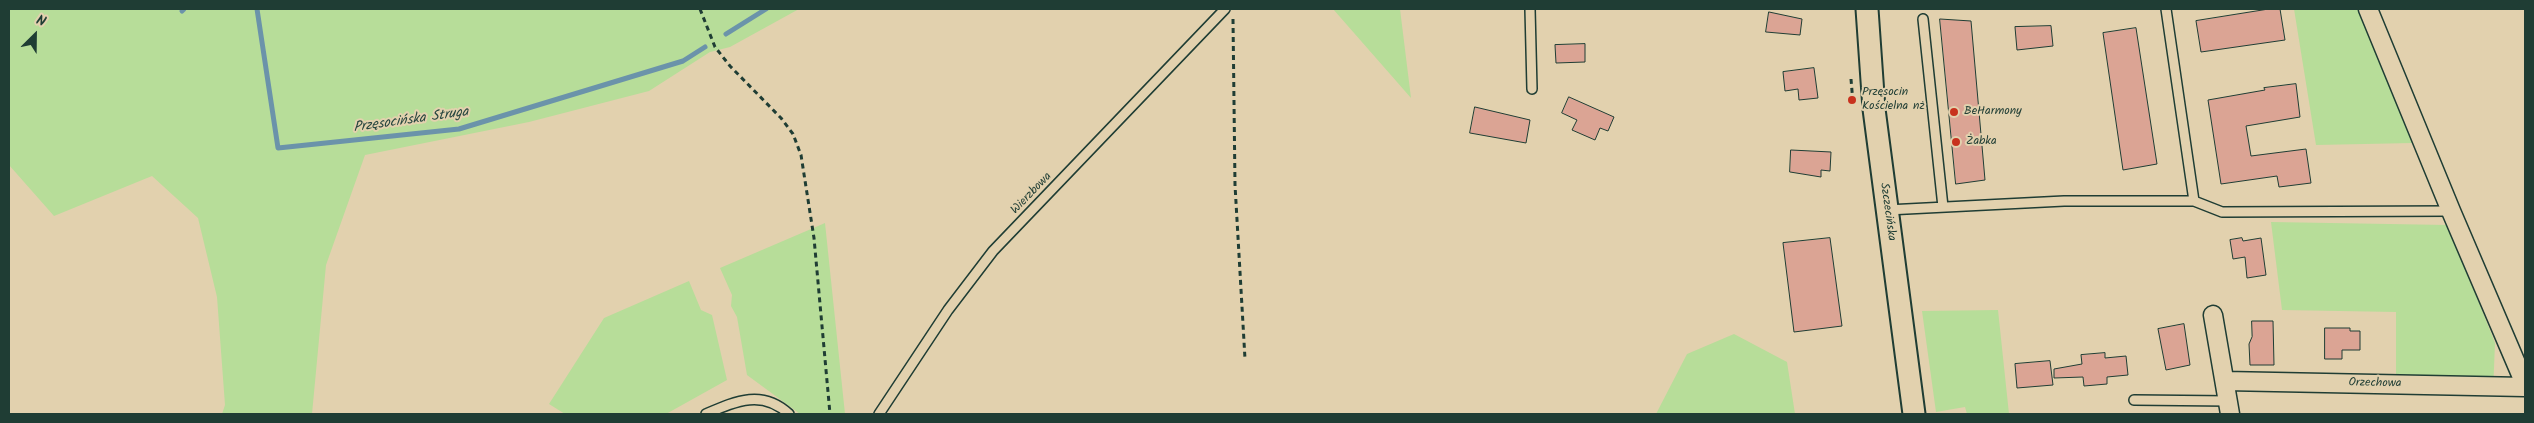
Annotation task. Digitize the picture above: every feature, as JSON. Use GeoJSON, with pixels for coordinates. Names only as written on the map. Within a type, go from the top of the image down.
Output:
{"type":"FeatureCollection","features":[{"type":"Feature","properties":{"kind":"street","name":"Szczecińska"},"geometry":{"type":"LineString","coordinates":[[1867,9],[1872,96],[1914,414]]}},
{"type":"Feature","properties":{"kind":"street"},"geometry":{"type":"LineString","coordinates":[[2368,9],[2525,385]]}},
{"type":"Feature","properties":{"kind":"street"},"geometry":{"type":"LineString","coordinates":[[2212,315],[2229,408]]}},
{"type":"Feature","properties":{"kind":"street","name":"Orzechowa"},"geometry":{"type":"LineString","coordinates":[[2225,381],[2525,385]]}},
{"type":"Feature","properties":{"kind":"lane","name":"Wierzbowa"},"geometry":{"type":"LineString","coordinates":[[879,414],[948,310],[993,251],[1225,9]]}},
{"type":"Feature","properties":{"kind":"lane"},"geometry":{"type":"LineString","coordinates":[[1530,9],[1532,89]]}},
{"type":"Feature","properties":{"kind":"lane"},"geometry":{"type":"LineString","coordinates":[[2166,9],[2194,201]]}},
{"type":"Feature","properties":{"kind":"lane"},"geometry":{"type":"LineString","coordinates":[[1923,18],[1943,207]]}},
{"type":"Feature","properties":{"kind":"lane"},"geometry":{"type":"LineString","coordinates":[[1887,210],[2064,201],[2194,201],[2222,212],[2451,211]]}},
{"type":"Feature","properties":{"kind":"lane"},"geometry":{"type":"LineString","coordinates":[[706,414],[731,403],[759,398],[780,406],[789,414]]}},
{"type":"Feature","properties":{"kind":"lane"},"geometry":{"type":"LineString","coordinates":[[2134,400],[2229,408]]}},
{"type":"Feature","properties":{"kind":"path"},"geometry":{"type":"LineString","coordinates":[[700,9],[715,46],[730,66],[781,118],[793,134],[801,154],[814,238],[830,414]]}},
{"type":"Feature","properties":{"kind":"path"},"geometry":{"type":"LineString","coordinates":[[1233,16],[1235,186],[1245,359]]}},
{"type":"Feature","properties":{"kind":"green space"},"geometry":{"type":"Polygon","coordinates":[[[9,9],[799,9],[730,47],[710,52],[649,91],[529,122],[365,155],[326,265],[312,414],[222,414],[225,405],[217,297],[198,218],[152,176],[54,216],[9,165],[9,9]]]}},
{"type":"Feature","properties":{"kind":"green space"},"geometry":{"type":"Polygon","coordinates":[[[1333,9],[1400,9],[1411,98],[1333,9]]]}},
{"type":"Feature","properties":{"kind":"green space"},"geometry":{"type":"Polygon","coordinates":[[[2294,9],[2361,9],[2413,143],[2316,145],[2294,9]]]}},
{"type":"Feature","properties":{"kind":"green space"},"geometry":{"type":"Polygon","coordinates":[[[2271,222],[2448,225],[2495,343],[2493,393],[2396,390],[2396,312],[2282,310],[2271,222]]]}},
{"type":"Feature","properties":{"kind":"green space"},"geometry":{"type":"Polygon","coordinates":[[[825,223],[845,414],[800,414],[747,375],[737,317],[731,306],[732,295],[720,268],[825,223]]]}},
{"type":"Feature","properties":{"kind":"green space"},"geometry":{"type":"Polygon","coordinates":[[[689,281],[701,310],[712,315],[727,380],[666,414],[565,414],[549,404],[604,318],[689,281]]]}},
{"type":"Feature","properties":{"kind":"green space"},"geometry":{"type":"Polygon","coordinates":[[[1998,310],[2009,414],[1967,414],[1965,407],[1936,412],[1922,311],[1998,310]]]}},
{"type":"Feature","properties":{"kind":"green space"},"geometry":{"type":"Polygon","coordinates":[[[1734,334],[1787,362],[1795,414],[1656,414],[1687,354],[1734,334]]]}},
{"type":"Feature","properties":{"kind":"building"},"geometry":{"type":"Polygon","coordinates":[[[2269,9],[2280,9],[2285,40],[2201,52],[2196,21],[2269,9]]]}},
{"type":"Feature","properties":{"kind":"building"},"geometry":{"type":"Polygon","coordinates":[[[1769,12],[1802,19],[1800,35],[1766,32],[1769,12]]]}},
{"type":"Feature","properties":{"kind":"building"},"geometry":{"type":"Polygon","coordinates":[[[1940,19],[1971,21],[1985,180],[1956,184],[1940,19]]]}},
{"type":"Feature","properties":{"kind":"building"},"geometry":{"type":"Polygon","coordinates":[[[2051,26],[2053,46],[2017,50],[2015,27],[2051,26]]]}},
{"type":"Feature","properties":{"kind":"building"},"geometry":{"type":"Polygon","coordinates":[[[2136,28],[2157,164],[2123,170],[2103,33],[2136,28]]]}},
{"type":"Feature","properties":{"kind":"building"},"geometry":{"type":"Polygon","coordinates":[[[1585,44],[1585,62],[1556,63],[1555,45],[1585,44]]]}},
{"type":"Feature","properties":{"kind":"building"},"geometry":{"type":"Polygon","coordinates":[[[1814,68],[1818,98],[1799,100],[1798,89],[1785,91],[1783,72],[1814,68]]]}},
{"type":"Feature","properties":{"kind":"building"},"geometry":{"type":"Polygon","coordinates":[[[2296,84],[2300,117],[2246,126],[2251,156],[2306,149],[2311,183],[2279,187],[2277,176],[2221,184],[2208,100],[2265,90],[2264,88],[2296,84]]]}},
{"type":"Feature","properties":{"kind":"building"},"geometry":{"type":"Polygon","coordinates":[[[1569,97],[1614,117],[1608,131],[1600,128],[1595,140],[1572,130],[1577,120],[1562,113],[1569,97]]]}},
{"type":"Feature","properties":{"kind":"building"},"geometry":{"type":"Polygon","coordinates":[[[1475,107],[1530,120],[1526,143],[1470,133],[1475,107]]]}},
{"type":"Feature","properties":{"kind":"building"},"geometry":{"type":"Polygon","coordinates":[[[1791,150],[1831,152],[1830,171],[1821,170],[1821,177],[1790,172],[1791,150]]]}},
{"type":"Feature","properties":{"kind":"building"},"geometry":{"type":"Polygon","coordinates":[[[1830,238],[1842,326],[1794,332],[1783,243],[1830,238]]]}},
{"type":"Feature","properties":{"kind":"building"},"geometry":{"type":"Polygon","coordinates":[[[2242,238],[2243,241],[2261,238],[2266,275],[2247,278],[2245,257],[2233,259],[2230,240],[2242,238]]]}},
{"type":"Feature","properties":{"kind":"building"},"geometry":{"type":"Polygon","coordinates":[[[2252,321],[2273,321],[2274,365],[2250,365],[2249,344],[2252,337],[2252,321]]]}},
{"type":"Feature","properties":{"kind":"building"},"geometry":{"type":"Polygon","coordinates":[[[2184,324],[2190,365],[2166,370],[2158,329],[2184,324]]]}},
{"type":"Feature","properties":{"kind":"building"},"geometry":{"type":"Polygon","coordinates":[[[2325,328],[2350,328],[2350,331],[2360,331],[2360,350],[2342,350],[2342,359],[2325,359],[2325,328]]]}},
{"type":"Feature","properties":{"kind":"building"},"geometry":{"type":"Polygon","coordinates":[[[2105,353],[2105,358],[2126,356],[2128,375],[2107,377],[2107,384],[2084,386],[2083,377],[2054,378],[2054,369],[2082,364],[2081,355],[2105,353]]]}},
{"type":"Feature","properties":{"kind":"building"},"geometry":{"type":"Polygon","coordinates":[[[2050,361],[2053,385],[2017,388],[2015,364],[2050,361]]]}},
{"type":"Feature","properties":{"kind":"waterway","name":"Przęsocińska Struga"},"geometry":{"type":"LineString","coordinates":[[257,9],[278,148],[459,129],[683,61],[705,47]]}},
{"type":"Feature","properties":{"kind":"waterway","name":"Przęsocińska Struga"},"geometry":{"type":"LineString","coordinates":[[726,34],[766,9]]}},
{"type":"Feature","properties":{"kind":"place","name":"Przęsocin Kościelna nż"},"geometry":{"type":"Point","coordinates":[1852,100]}},
{"type":"Feature","properties":{"kind":"place","name":"BeHarmony"},"geometry":{"type":"Point","coordinates":[1954,112]}},
{"type":"Feature","properties":{"kind":"place","name":"Żabka"},"geometry":{"type":"Point","coordinates":[1956,142]}}]}
